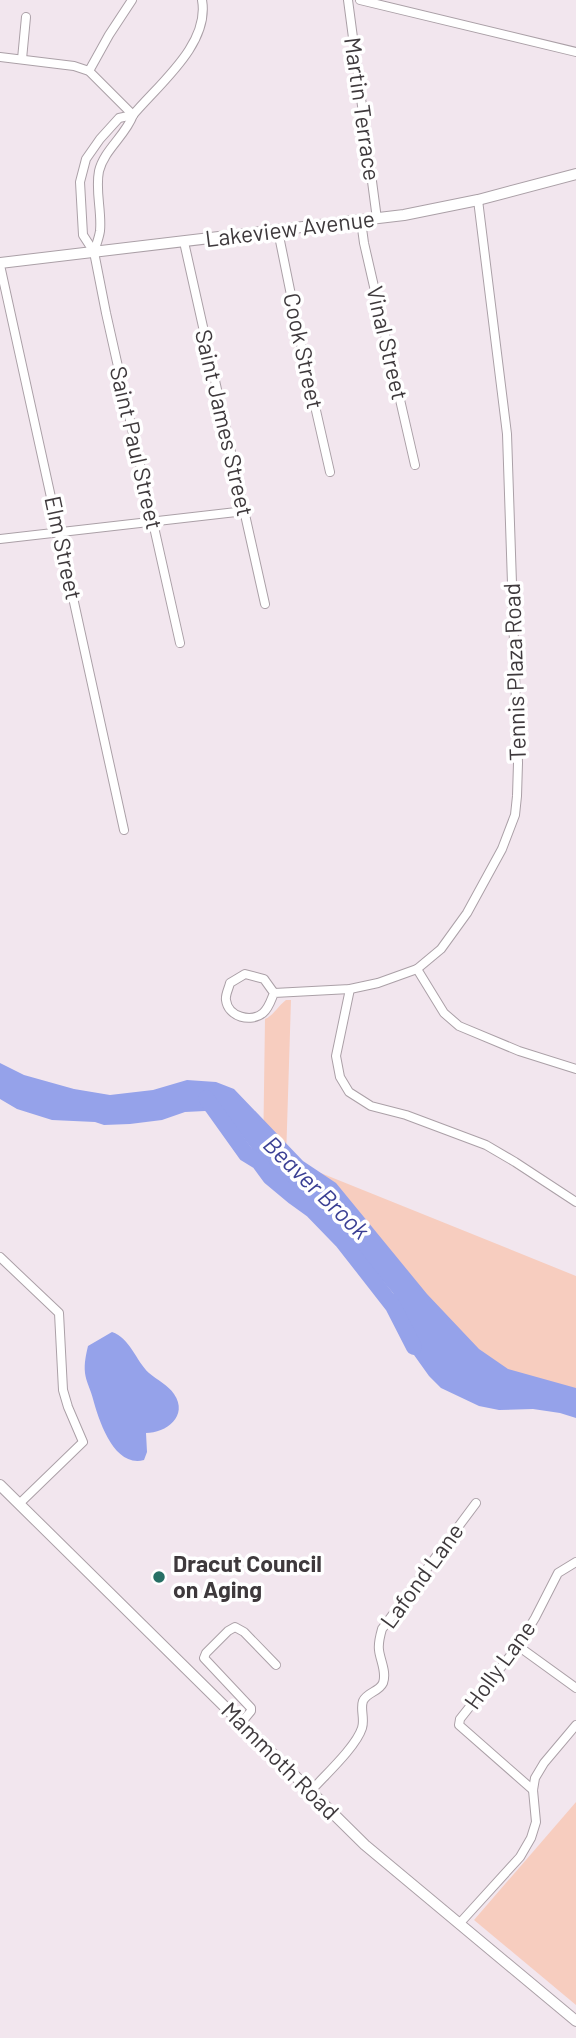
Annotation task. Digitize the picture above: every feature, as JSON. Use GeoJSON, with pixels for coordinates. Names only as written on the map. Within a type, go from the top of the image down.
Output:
{"type":"FeatureCollection","features":[{"type":"Feature","properties":{"kind":"main road","name":"Lakeview Avenue"},"geometry":{"type":"LineString","coordinates":[[0,264],[423,212],[576,174]]}},
{"type":"Feature","properties":{"kind":"main road","name":"Mammoth Road"},"geometry":{"type":"LineString","coordinates":[[2,1490],[365,1845],[576,2021]]}},
{"type":"Feature","properties":{"kind":"street"},"geometry":{"type":"LineString","coordinates":[[89,71],[132,0]]}},
{"type":"Feature","properties":{"kind":"street"},"geometry":{"type":"LineString","coordinates":[[94,252],[100,230],[99,169],[129,127],[133,115],[190,51],[200,30],[202,0]]}},
{"type":"Feature","properties":{"kind":"street","name":"Martin Terrace"},"geometry":{"type":"LineString","coordinates":[[348,0],[377,219]]}},
{"type":"Feature","properties":{"kind":"street","name":"Martin Terrace"},"geometry":{"type":"LineString","coordinates":[[360,0],[576,52]]}},
{"type":"Feature","properties":{"kind":"street"},"geometry":{"type":"LineString","coordinates":[[22,59],[26,17]]}},
{"type":"Feature","properties":{"kind":"street"},"geometry":{"type":"LineString","coordinates":[[0,57],[74,66],[89,71],[133,115]]}},
{"type":"Feature","properties":{"kind":"street"},"geometry":{"type":"LineString","coordinates":[[94,252],[83,235],[80,207],[80,182],[86,159],[119,118],[133,115]]}},
{"type":"Feature","properties":{"kind":"street","name":"Tennis Plaza Road"},"geometry":{"type":"LineString","coordinates":[[274,993],[350,989],[378,983],[417,969],[440,949],[467,913],[484,886],[515,815],[518,763],[507,434],[478,200]]}},
{"type":"Feature","properties":{"kind":"street","name":"Vinal Street"},"geometry":{"type":"LineString","coordinates":[[361,221],[415,465]]}},
{"type":"Feature","properties":{"kind":"street","name":"Cook Street"},"geometry":{"type":"LineString","coordinates":[[278,230],[330,471]]}},
{"type":"Feature","properties":{"kind":"street","name":"Saint James Street"},"geometry":{"type":"LineString","coordinates":[[184,242],[265,604]]}},
{"type":"Feature","properties":{"kind":"street","name":"Saint Paul Street"},"geometry":{"type":"LineString","coordinates":[[94,252],[180,643]]}},
{"type":"Feature","properties":{"kind":"street","name":"Elm Street"},"geometry":{"type":"LineString","coordinates":[[0,264],[124,830]]}},
{"type":"Feature","properties":{"kind":"street"},"geometry":{"type":"LineString","coordinates":[[0,539],[245,511]]}},
{"type":"Feature","properties":{"kind":"street"},"geometry":{"type":"LineString","coordinates":[[417,969],[444,1013],[459,1026],[519,1051],[576,1069]]}},
{"type":"Feature","properties":{"kind":"street"},"geometry":{"type":"LineString","coordinates":[[245,974],[264,979],[274,993],[268,1008],[260,1016],[245,1018],[232,1012],[226,999],[230,983],[245,974]]}},
{"type":"Feature","properties":{"kind":"street"},"geometry":{"type":"LineString","coordinates":[[350,989],[336,1056],[340,1077],[349,1092],[371,1107],[406,1115],[486,1145],[576,1202]]}},
{"type":"Feature","properties":{"kind":"street"},"geometry":{"type":"LineString","coordinates":[[0,1257],[59,1313],[63,1390],[83,1442],[19,1504]]}},
{"type":"Feature","properties":{"kind":"street","name":"Lafond Lane"},"geometry":{"type":"LineString","coordinates":[[310,1791],[347,1751],[362,1730],[362,1702],[383,1684],[384,1674],[379,1649],[382,1629],[476,1503]]}},
{"type":"Feature","properties":{"kind":"street","name":"Holly Lane"},"geometry":{"type":"LineString","coordinates":[[533,1790],[459,1726],[460,1719],[518,1646],[558,1573],[576,1562]]}},
{"type":"Feature","properties":{"kind":"street"},"geometry":{"type":"LineString","coordinates":[[241,1723],[251,1711],[251,1707],[204,1658],[206,1653],[235,1627],[244,1632],[276,1665]]}},
{"type":"Feature","properties":{"kind":"street"},"geometry":{"type":"LineString","coordinates":[[518,1646],[576,1688]]}},
{"type":"Feature","properties":{"kind":"street"},"geometry":{"type":"LineString","coordinates":[[459,1924],[520,1857],[531,1838],[536,1822],[533,1790],[535,1778],[576,1725]]}},
{"type":"Feature","properties":{"kind":"shaded area"},"geometry":{"type":"Polygon","coordinates":[[[286,1000],[291,1000],[286,1159],[576,1276],[576,1399],[450,1365],[380,1261],[263,1158],[265,1019],[286,1000]]]}},
{"type":"Feature","properties":{"kind":"shaded area"},"geometry":{"type":"Polygon","coordinates":[[[576,1802],[576,2005],[474,1920],[576,1802]]]}},
{"type":"Feature","properties":{"kind":"water"},"geometry":{"type":"Polygon","coordinates":[[[0,1063],[24,1075],[74,1089],[110,1095],[153,1090],[187,1080],[216,1082],[234,1089],[303,1161],[336,1183],[427,1294],[479,1349],[508,1369],[576,1388],[576,1418],[533,1409],[499,1410],[479,1406],[441,1388],[414,1355],[393,1293],[365,1260],[309,1212],[255,1153],[237,1129],[222,1116],[205,1111],[185,1112],[162,1120],[104,1125],[95,1122],[52,1120],[17,1109],[0,1099],[0,1063]]]}},
{"type":"Feature","properties":{"kind":"water"},"geometry":{"type":"Polygon","coordinates":[[[112,1332],[124,1339],[144,1368],[169,1388],[178,1402],[179,1409],[173,1422],[161,1430],[146,1433],[147,1452],[144,1460],[133,1461],[116,1450],[99,1419],[86,1376],[88,1346],[112,1332]]]}},
{"type":"Feature","properties":{"kind":"waterway","name":"Beaver Brook"},"geometry":{"type":"LineString","coordinates":[[206,1098],[246,1154],[259,1162],[270,1177],[312,1210],[343,1242],[393,1306],[414,1347]]}},
{"type":"Feature","properties":{"kind":"place","name":"Dracut Council on Aging"},"geometry":{"type":"Point","coordinates":[159,1577]}}]}
